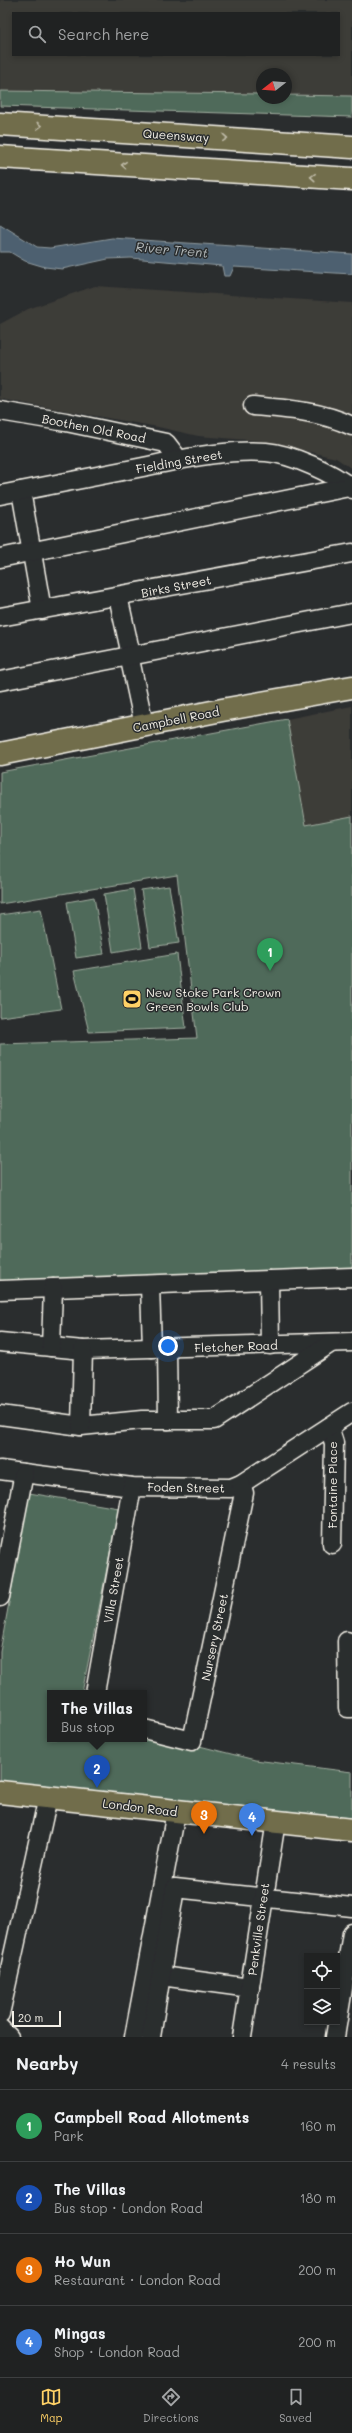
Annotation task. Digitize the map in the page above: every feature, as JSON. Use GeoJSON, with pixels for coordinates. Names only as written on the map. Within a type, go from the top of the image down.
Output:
{"type":"FeatureCollection","features":[{"type":"Feature","properties":{"kind":"main road","name":"Queensway"},"geometry":{"type":"LineString","coordinates":[[0,124],[352,147]]}},
{"type":"Feature","properties":{"kind":"main road"},"geometry":{"type":"LineString","coordinates":[[0,157],[352,179]]}},
{"type":"Feature","properties":{"kind":"main road","name":"Campbell Road"},"geometry":{"type":"LineString","coordinates":[[0,754],[144,725],[352,687]]}},
{"type":"Feature","properties":{"kind":"main road","name":"London Road"},"geometry":{"type":"LineString","coordinates":[[0,1792],[352,1830]]}},
{"type":"Feature","properties":{"kind":"street"},"geometry":{"type":"LineString","coordinates":[[253,406],[298,409],[352,426]]}},
{"type":"Feature","properties":{"kind":"street","name":"Boothen Old Road"},"geometry":{"type":"LineString","coordinates":[[0,412],[73,423],[166,443],[179,460]]}},
{"type":"Feature","properties":{"kind":"street","name":"Fielding Street"},"geometry":{"type":"LineString","coordinates":[[0,495],[179,460],[235,452],[267,452],[284,456],[331,475],[351,487]]}},
{"type":"Feature","properties":{"kind":"street"},"geometry":{"type":"LineString","coordinates":[[0,558],[351,487]]}},
{"type":"Feature","properties":{"kind":"street"},"geometry":{"type":"LineString","coordinates":[[21,491],[42,610]]}},
{"type":"Feature","properties":{"kind":"street","name":"Birks Street"},"geometry":{"type":"LineString","coordinates":[[0,617],[352,553]]}},
{"type":"Feature","properties":{"kind":"street"},"geometry":{"type":"LineString","coordinates":[[118,596],[144,725]]}},
{"type":"Feature","properties":{"kind":"street"},"geometry":{"type":"LineString","coordinates":[[0,680],[352,613]]}},
{"type":"Feature","properties":{"kind":"street"},"geometry":{"type":"LineString","coordinates":[[0,1290],[352,1277]]}},
{"type":"Feature","properties":{"kind":"street"},"geometry":{"type":"LineString","coordinates":[[269,1280],[270,1345]]}},
{"type":"Feature","properties":{"kind":"street"},"geometry":{"type":"LineString","coordinates":[[150,1284],[168,1420]]}},
{"type":"Feature","properties":{"kind":"street"},"geometry":{"type":"LineString","coordinates":[[51,1347],[53,1288]]}},
{"type":"Feature","properties":{"kind":"street","name":"Fletcher Road"},"geometry":{"type":"LineString","coordinates":[[0,1342],[83,1350],[352,1342]]}},
{"type":"Feature","properties":{"kind":"street"},"geometry":{"type":"LineString","coordinates":[[0,1415],[81,1426],[168,1420],[214,1420],[331,1343]]}},
{"type":"Feature","properties":{"kind":"street"},"geometry":{"type":"LineString","coordinates":[[81,1426],[83,1350]]}},
{"type":"Feature","properties":{"kind":"street","name":"Foden Street"},"geometry":{"type":"LineString","coordinates":[[0,1470],[132,1486],[230,1488],[242,1484],[352,1412]]}},
{"type":"Feature","properties":{"kind":"street","name":"Fontaine Place"},"geometry":{"type":"LineString","coordinates":[[329,1427],[334,1443],[332,1544]]}},
{"type":"Feature","properties":{"kind":"street"},"geometry":{"type":"LineString","coordinates":[[0,1597],[5,1548],[24,1473]]}},
{"type":"Feature","properties":{"kind":"street","name":"Nursery Street"},"geometry":{"type":"LineString","coordinates":[[147,1730],[192,1741],[244,1493],[242,1484]]}},
{"type":"Feature","properties":{"kind":"street","name":"Villa Street"},"geometry":{"type":"LineString","coordinates":[[96,1690],[132,1486]]}},
{"type":"Feature","properties":{"kind":"street"},"geometry":{"type":"LineString","coordinates":[[347,1641],[348,1708],[352,1708]]}},
{"type":"Feature","properties":{"kind":"street"},"geometry":{"type":"LineString","coordinates":[[0,2014],[48,1797]]}},
{"type":"Feature","properties":{"kind":"street"},"geometry":{"type":"LineString","coordinates":[[134,2037],[176,1812]]}},
{"type":"Feature","properties":{"kind":"street","name":"Penkville Street"},"geometry":{"type":"LineString","coordinates":[[242,2037],[276,1821]]}},
{"type":"Feature","properties":{"kind":"street"},"geometry":{"type":"LineString","coordinates":[[151,2037],[175,1888],[352,1907]]}},
{"type":"Feature","properties":{"kind":"street"},"geometry":{"type":"LineString","coordinates":[[334,2037],[352,1933]]}},
{"type":"Feature","properties":{"kind":"street"},"geometry":{"type":"LineString","coordinates":[[161,1976],[250,1988]]}},
{"type":"Feature","properties":{"kind":"street"},"geometry":{"type":"LineString","coordinates":[[0,2028],[9,2037]]}},
{"type":"Feature","properties":{"kind":"shaded area"},"geometry":{"type":"Polygon","coordinates":[[[0,0],[352,0],[352,96],[292,95],[292,68],[256,68],[256,94],[0,91],[0,0]]]}},
{"type":"Feature","properties":{"kind":"shaded area"},"geometry":{"type":"Polygon","coordinates":[[[95,286],[352,303],[352,469],[336,458],[262,441],[198,436],[158,427],[0,399],[0,324],[28,309],[95,286]]]}},
{"type":"Feature","properties":{"kind":"shaded area"},"geometry":{"type":"Polygon","coordinates":[[[352,706],[352,816],[306,825],[287,719],[352,706]]]}},
{"type":"Feature","properties":{"kind":"green space"},"geometry":{"type":"Polygon","coordinates":[[[0,91],[256,94],[256,104],[292,104],[292,95],[352,96],[352,117],[0,106],[0,91]]]}},
{"type":"Feature","properties":{"kind":"green space"},"geometry":{"type":"Polygon","coordinates":[[[287,719],[306,825],[352,816],[352,1272],[0,1285],[0,1044],[197,1038],[177,875],[0,904],[0,772],[287,719]]]}},
{"type":"Feature","properties":{"kind":"green space"},"geometry":{"type":"Polygon","coordinates":[[[169,886],[179,943],[150,947],[141,890],[169,886]]]}},
{"type":"Feature","properties":{"kind":"green space"},"geometry":{"type":"Polygon","coordinates":[[[133,889],[142,947],[113,952],[104,894],[133,889]]]}},
{"type":"Feature","properties":{"kind":"green space"},"geometry":{"type":"Polygon","coordinates":[[[94,897],[104,954],[76,958],[67,902],[94,897]]]}},
{"type":"Feature","properties":{"kind":"green space"},"geometry":{"type":"Polygon","coordinates":[[[41,909],[61,1009],[0,1017],[0,915],[41,909]]]}},
{"type":"Feature","properties":{"kind":"green space","name":"New Stoke Park Crown Green Bowls Club"},"geometry":{"type":"Polygon","coordinates":[[[177,954],[186,1028],[89,1032],[74,971],[177,954]]]}},
{"type":"Feature","properties":{"kind":"green space"},"geometry":{"type":"Polygon","coordinates":[[[29,1493],[119,1508],[83,1690],[47,1690],[47,1742],[147,1742],[147,1733],[255,1760],[352,1772],[352,1818],[0,1781],[0,1652],[29,1493]]]}},
{"type":"Feature","properties":{"kind":"water","name":"River Trent"},"geometry":{"type":"Polygon","coordinates":[[[0,224],[37,247],[50,248],[112,238],[352,254],[352,274],[234,267],[230,276],[224,276],[222,266],[131,258],[108,259],[62,269],[45,267],[25,261],[10,252],[0,252],[0,224]]]}},
{"type":"Feature","properties":{"kind":"place","name":"Campbell Road Allotments"},"geometry":{"type":"Point","coordinates":[270,971]}},
{"type":"Feature","properties":{"kind":"place","name":"New Stoke Park Crown Green Bowls Club"},"geometry":{"type":"Point","coordinates":[132,999]}},
{"type":"Feature","properties":{"kind":"place","name":"The Villas"},"geometry":{"type":"Point","coordinates":[97,1788]}},
{"type":"Feature","properties":{"kind":"place","name":"Ho Wun"},"geometry":{"type":"Point","coordinates":[204,1834]}},
{"type":"Feature","properties":{"kind":"place","name":"Mingas"},"geometry":{"type":"Point","coordinates":[252,1836]}}]}
